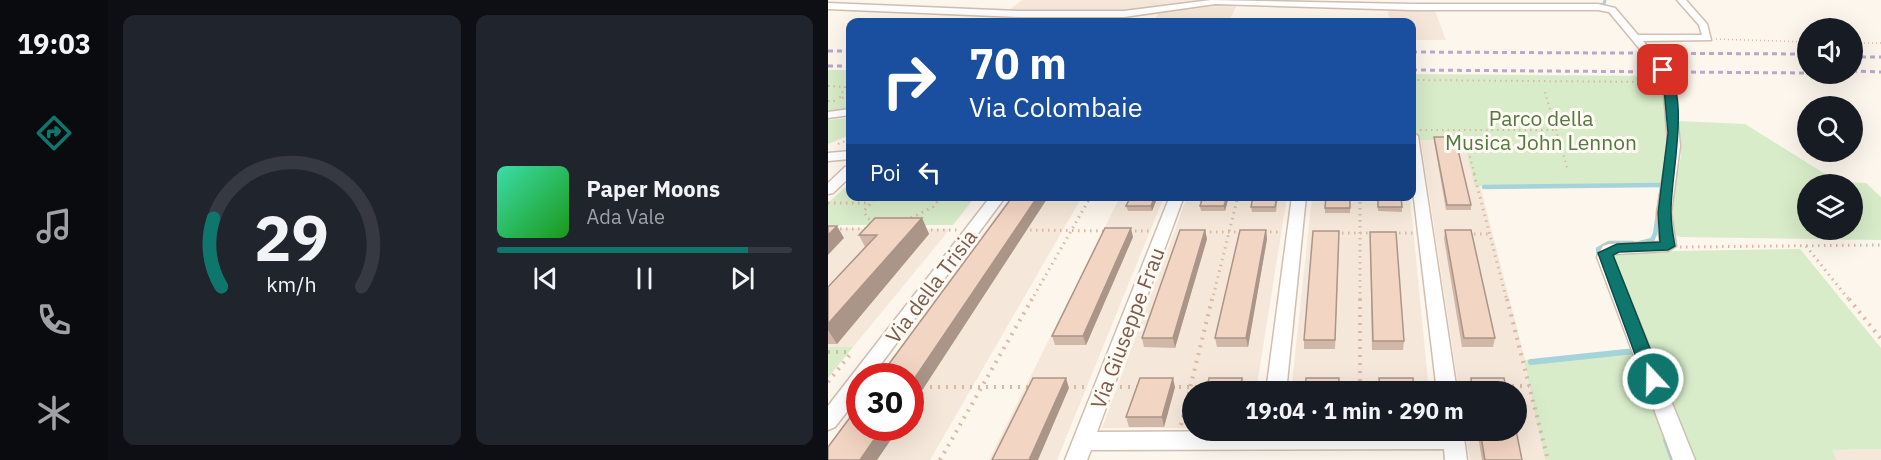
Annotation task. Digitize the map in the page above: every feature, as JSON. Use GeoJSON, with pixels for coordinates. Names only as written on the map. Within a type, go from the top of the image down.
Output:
{"type":"FeatureCollection","features":[{"type":"Feature","properties":{"kind":"street"},"geometry":{"type":"LineString","coordinates":[[1635,38],[1708,38],[1703,24],[1681,0]]}},
{"type":"Feature","properties":{"kind":"street"},"geometry":{"type":"LineString","coordinates":[[828,6],[1009,14],[1124,14],[1215,2],[1443,7],[1598,7],[1612,10],[1668,77],[1674,146],[1664,213],[1667,245],[1617,248],[1607,251],[1605,257],[1684,460]]}},
{"type":"Feature","properties":{"kind":"street"},"geometry":{"type":"LineString","coordinates":[[828,115],[846,113]]}},
{"type":"Feature","properties":{"kind":"street"},"geometry":{"type":"LineString","coordinates":[[828,157],[846,155]]}},
{"type":"Feature","properties":{"kind":"street"},"geometry":{"type":"LineString","coordinates":[[1416,162],[1446,381]]}},
{"type":"Feature","properties":{"kind":"street"},"geometry":{"type":"LineString","coordinates":[[828,190],[846,174]]}},
{"type":"Feature","properties":{"kind":"street","name":"Via della Trisia"},"geometry":{"type":"LineString","coordinates":[[872,363],[995,201]]}},
{"type":"Feature","properties":{"kind":"street","name":"Via Giuseppe Frau"},"geometry":{"type":"LineString","coordinates":[[1080,450],[1176,201]]}},
{"type":"Feature","properties":{"kind":"street"},"geometry":{"type":"LineString","coordinates":[[1277,381],[1298,201]]}},
{"type":"Feature","properties":{"kind":"street","name":"Via della Trisia"},"geometry":{"type":"LineString","coordinates":[[828,422],[846,398]]}},
{"type":"Feature","properties":{"kind":"street"},"geometry":{"type":"LineString","coordinates":[[1080,450],[1182,441]]}},
{"type":"Feature","properties":{"kind":"street"},"geometry":{"type":"LineString","coordinates":[[1385,441],[1454,444]]}},
{"type":"Feature","properties":{"kind":"path"},"geometry":{"type":"LineString","coordinates":[[1708,38],[1735,42],[1797,42]]}},
{"type":"Feature","properties":{"kind":"path"},"geometry":{"type":"LineString","coordinates":[[1863,43],[1881,43]]}},
{"type":"Feature","properties":{"kind":"path"},"geometry":{"type":"LineString","coordinates":[[1416,80],[1654,82]]}},
{"type":"Feature","properties":{"kind":"path"},"geometry":{"type":"LineString","coordinates":[[828,86],[845,88],[839,100],[846,97]]}},
{"type":"Feature","properties":{"kind":"path"},"geometry":{"type":"LineString","coordinates":[[1545,92],[1568,171]]}},
{"type":"Feature","properties":{"kind":"path"},"geometry":{"type":"LineString","coordinates":[[1416,133],[1556,130]]}},
{"type":"Feature","properties":{"kind":"path"},"geometry":{"type":"LineString","coordinates":[[1444,138],[1465,138],[1548,460]]}},
{"type":"Feature","properties":{"kind":"path"},"geometry":{"type":"LineString","coordinates":[[906,220],[926,212],[937,201]]}},
{"type":"Feature","properties":{"kind":"path"},"geometry":{"type":"LineString","coordinates":[[940,460],[1087,201]]}},
{"type":"Feature","properties":{"kind":"path"},"geometry":{"type":"LineString","coordinates":[[1192,381],[1237,201]]}},
{"type":"Feature","properties":{"kind":"path"},"geometry":{"type":"LineString","coordinates":[[1360,201],[1360,381]]}},
{"type":"Feature","properties":{"kind":"path"},"geometry":{"type":"LineString","coordinates":[[828,203],[869,202],[864,215],[877,222]]}},
{"type":"Feature","properties":{"kind":"path"},"geometry":{"type":"LineString","coordinates":[[1667,245],[1881,245]]}},
{"type":"Feature","properties":{"kind":"path"},"geometry":{"type":"LineString","coordinates":[[1806,246],[1881,339]]}},
{"type":"Feature","properties":{"kind":"path"},"geometry":{"type":"LineString","coordinates":[[828,352],[852,352],[828,382]]}},
{"type":"Feature","properties":{"kind":"path"},"geometry":{"type":"LineString","coordinates":[[924,387],[1038,387]]}},
{"type":"Feature","properties":{"kind":"path"},"geometry":{"type":"LineString","coordinates":[[1060,387],[1148,387]]}},
{"type":"Feature","properties":{"kind":"path"},"geometry":{"type":"LineString","coordinates":[[1169,387],[1182,387]]}},
{"type":"Feature","properties":{"kind":"path"},"geometry":{"type":"LineString","coordinates":[[1177,441],[1182,422]]}},
{"type":"Feature","properties":{"kind":"shaded area"},"geometry":{"type":"Polygon","coordinates":[[[1022,0],[1204,0],[1123,11],[1008,11],[1022,0]]]}},
{"type":"Feature","properties":{"kind":"shaded area"},"geometry":{"type":"Polygon","coordinates":[[[1207,3],[1237,4],[1231,18],[1156,18],[1160,11],[1207,3]]]}},
{"type":"Feature","properties":{"kind":"shaded area"},"geometry":{"type":"Polygon","coordinates":[[[1387,7],[1434,8],[1446,40],[1416,40],[1416,18],[1389,18],[1387,7]]]}},
{"type":"Feature","properties":{"kind":"shaded area"},"geometry":{"type":"Polygon","coordinates":[[[1420,135],[1467,135],[1551,460],[1470,460],[1467,441],[1527,441],[1527,381],[1457,381],[1420,135]]]}},
{"type":"Feature","properties":{"kind":"shaded area"},"geometry":{"type":"Polygon","coordinates":[[[1007,201],[1080,201],[930,460],[828,460],[828,447],[846,422],[846,441],[924,441],[924,363],[889,363],[1007,201]]]}},
{"type":"Feature","properties":{"kind":"shaded area"},"geometry":{"type":"Polygon","coordinates":[[[1118,201],[1162,201],[1057,460],[989,460],[1118,201]]]}},
{"type":"Feature","properties":{"kind":"shaded area"},"geometry":{"type":"Polygon","coordinates":[[[1186,201],[1286,201],[1258,381],[1182,381],[1182,428],[1102,428],[1186,201]]]}},
{"type":"Feature","properties":{"kind":"shaded area"},"geometry":{"type":"Polygon","coordinates":[[[1312,201],[1410,201],[1428,381],[1292,381],[1312,201]]]}},
{"type":"Feature","properties":{"kind":"shaded area"},"geometry":{"type":"Polygon","coordinates":[[[828,228],[950,229],[853,347],[828,347],[828,228]]]}},
{"type":"Feature","properties":{"kind":"shaded area"},"geometry":{"type":"Polygon","coordinates":[[[1881,449],[1881,460],[1837,460],[1831,450],[1881,449]]]}},
{"type":"Feature","properties":{"kind":"green space"},"geometry":{"type":"Polygon","coordinates":[[[828,70],[846,70],[846,110],[828,112],[828,70]]]}},
{"type":"Feature","properties":{"kind":"green space","name":"Parco della Musica John Lennon"},"geometry":{"type":"Polygon","coordinates":[[[1416,74],[1664,76],[1670,143],[1663,184],[1475,186],[1463,139],[1419,140],[1416,137],[1416,74]]]}},
{"type":"Feature","properties":{"kind":"green space"},"geometry":{"type":"Polygon","coordinates":[[[846,118],[846,137],[828,144],[828,120],[846,118]]]}},
{"type":"Feature","properties":{"kind":"green space"},"geometry":{"type":"Polygon","coordinates":[[[1678,121],[1745,124],[1797,156],[1797,162],[1806,162],[1825,174],[1797,174],[1797,239],[1680,237],[1673,234],[1672,203],[1681,156],[1678,121]]]}},
{"type":"Feature","properties":{"kind":"green space"},"geometry":{"type":"Polygon","coordinates":[[[1863,183],[1881,197],[1881,240],[1863,240],[1863,183]]]}},
{"type":"Feature","properties":{"kind":"green space"},"geometry":{"type":"Polygon","coordinates":[[[846,187],[846,201],[972,201],[953,225],[828,225],[828,203],[846,187]]]}},
{"type":"Feature","properties":{"kind":"green space"},"geometry":{"type":"Polygon","coordinates":[[[1800,249],[1881,348],[1881,449],[1832,450],[1837,460],[1694,460],[1613,255],[1615,252],[1800,249]]]}},
{"type":"Feature","properties":{"kind":"green space"},"geometry":{"type":"Polygon","coordinates":[[[828,347],[853,347],[828,378],[828,347]]]}},
{"type":"Feature","properties":{"kind":"green space"},"geometry":{"type":"Polygon","coordinates":[[[1637,350],[1678,460],[1545,460],[1524,360],[1637,350]]]}},
{"type":"Feature","properties":{"kind":"building"},"geometry":{"type":"Polygon","coordinates":[[[1434,137],[1455,137],[1471,205],[1447,205],[1434,137]]]}},
{"type":"Feature","properties":{"kind":"building"},"geometry":{"type":"Polygon","coordinates":[[[1009,201],[1035,201],[924,364],[890,363],[1009,201]]]}},
{"type":"Feature","properties":{"kind":"building"},"geometry":{"type":"Polygon","coordinates":[[[1128,201],[1153,201],[1151,206],[1126,206],[1128,201]]]}},
{"type":"Feature","properties":{"kind":"building"},"geometry":{"type":"Polygon","coordinates":[[[1202,201],[1226,201],[1224,206],[1200,206],[1202,201]]]}},
{"type":"Feature","properties":{"kind":"building"},"geometry":{"type":"Polygon","coordinates":[[[1252,201],[1276,201],[1275,207],[1251,207],[1252,201]]]}},
{"type":"Feature","properties":{"kind":"building"},"geometry":{"type":"Polygon","coordinates":[[[1326,201],[1350,201],[1350,208],[1325,208],[1326,201]]]}},
{"type":"Feature","properties":{"kind":"building"},"geometry":{"type":"Polygon","coordinates":[[[1378,201],[1401,201],[1402,207],[1378,207],[1378,201]]]}},
{"type":"Feature","properties":{"kind":"building"},"geometry":{"type":"Polygon","coordinates":[[[875,218],[922,218],[828,324],[828,287],[877,235],[859,235],[875,218]]]}},
{"type":"Feature","properties":{"kind":"building"},"geometry":{"type":"Polygon","coordinates":[[[828,226],[837,226],[828,235],[828,226]]]}},
{"type":"Feature","properties":{"kind":"building"},"geometry":{"type":"Polygon","coordinates":[[[1105,228],[1131,228],[1083,336],[1052,336],[1105,228]]]}},
{"type":"Feature","properties":{"kind":"building"},"geometry":{"type":"Polygon","coordinates":[[[1180,230],[1205,230],[1173,338],[1142,338],[1180,230]]]}},
{"type":"Feature","properties":{"kind":"building"},"geometry":{"type":"Polygon","coordinates":[[[1240,230],[1266,230],[1246,338],[1215,338],[1240,230]]]}},
{"type":"Feature","properties":{"kind":"building"},"geometry":{"type":"Polygon","coordinates":[[[1445,230],[1471,230],[1495,338],[1464,338],[1445,230]]]}},
{"type":"Feature","properties":{"kind":"building"},"geometry":{"type":"Polygon","coordinates":[[[1313,231],[1339,231],[1335,340],[1304,340],[1313,231]]]}},
{"type":"Feature","properties":{"kind":"building"},"geometry":{"type":"Polygon","coordinates":[[[1370,232],[1396,232],[1404,341],[1373,341],[1370,232]]]}},
{"type":"Feature","properties":{"kind":"building"},"geometry":{"type":"Polygon","coordinates":[[[1033,378],[1066,378],[1029,460],[992,460],[1033,378]]]}},
{"type":"Feature","properties":{"kind":"building"},"geometry":{"type":"Polygon","coordinates":[[[1140,378],[1173,378],[1162,417],[1126,417],[1140,378]]]}},
{"type":"Feature","properties":{"kind":"building"},"geometry":{"type":"Polygon","coordinates":[[[1209,378],[1242,378],[1242,381],[1208,381],[1209,378]]]}},
{"type":"Feature","properties":{"kind":"building"},"geometry":{"type":"Polygon","coordinates":[[[1306,378],[1339,378],[1339,381],[1306,381],[1306,378]]]}},
{"type":"Feature","properties":{"kind":"building"},"geometry":{"type":"Polygon","coordinates":[[[1379,378],[1413,378],[1413,381],[1379,381],[1379,378]]]}},
{"type":"Feature","properties":{"kind":"building"},"geometry":{"type":"Polygon","coordinates":[[[1471,378],[1504,378],[1505,381],[1471,381],[1471,378]]]}},
{"type":"Feature","properties":{"kind":"building"},"geometry":{"type":"Polygon","coordinates":[[[846,423],[846,441],[873,441],[860,460],[828,460],[828,447],[846,423]]]}},
{"type":"Feature","properties":{"kind":"building"},"geometry":{"type":"Polygon","coordinates":[[[1482,441],[1518,441],[1522,460],[1485,460],[1482,441]]]}},
{"type":"Feature","properties":{"kind":"waterway"},"geometry":{"type":"LineString","coordinates":[[1596,5],[1604,4],[1605,0]]}},
{"type":"Feature","properties":{"kind":"waterway"},"geometry":{"type":"LineString","coordinates":[[1066,18],[1069,15]]}},
{"type":"Feature","properties":{"kind":"waterway"},"geometry":{"type":"LineString","coordinates":[[1663,78],[1669,143],[1664,176]]}},
{"type":"Feature","properties":{"kind":"waterway"},"geometry":{"type":"LineString","coordinates":[[1640,243],[1652,240],[1655,234],[1664,174]]}},
{"type":"Feature","properties":{"kind":"waterway"},"geometry":{"type":"LineString","coordinates":[[1484,187],[1660,185]]}},
{"type":"Feature","properties":{"kind":"waterway"},"geometry":{"type":"LineString","coordinates":[[1599,259],[1598,249],[1609,243],[1632,243]]}},
{"type":"Feature","properties":{"kind":"waterway"},"geometry":{"type":"LineString","coordinates":[[1531,362],[1635,351],[1633,348]]}},
{"type":"Feature","properties":{"kind":"waterway"},"geometry":{"type":"LineString","coordinates":[[1666,440],[1673,460]]}},
{"type":"Feature","properties":{"kind":"railway"},"geometry":{"type":"LineString","coordinates":[[828,51],[846,51]]}},
{"type":"Feature","properties":{"kind":"railway"},"geometry":{"type":"LineString","coordinates":[[1416,52],[1797,54]]}},
{"type":"Feature","properties":{"kind":"railway"},"geometry":{"type":"LineString","coordinates":[[1863,57],[1881,57]]}},
{"type":"Feature","properties":{"kind":"railway"},"geometry":{"type":"LineString","coordinates":[[828,66],[846,66]]}},
{"type":"Feature","properties":{"kind":"railway"},"geometry":{"type":"LineString","coordinates":[[1416,70],[1797,73]]}},
{"type":"Feature","properties":{"kind":"railway"},"geometry":{"type":"LineString","coordinates":[[1863,71],[1881,72]]}},
{"type":"Feature","properties":{"kind":"route"},"geometry":{"type":"LineString","coordinates":[[1653,379],[1605,253],[1609,249],[1617,248],[1664,248],[1668,246],[1664,213],[1674,146],[1668,77],[1663,70]]}}]}
